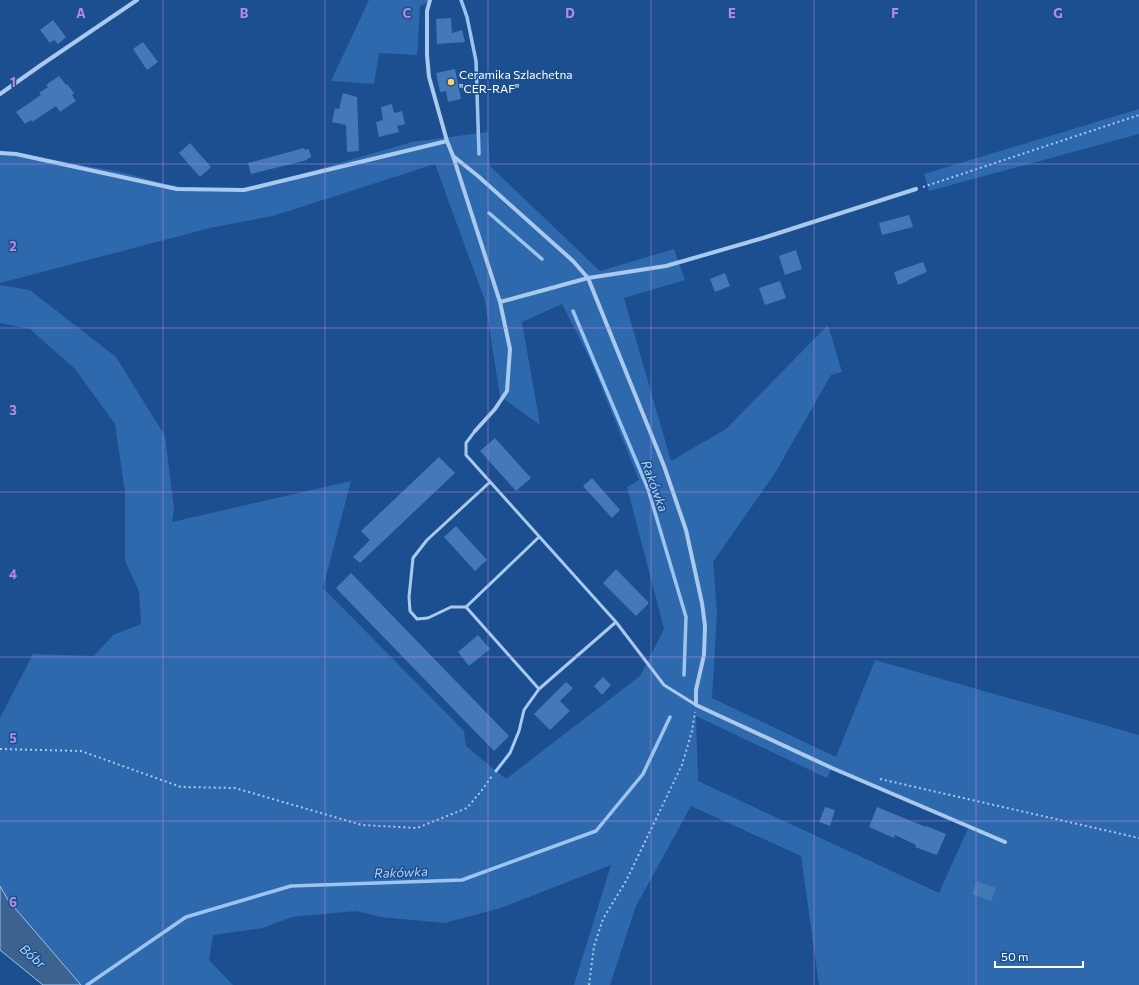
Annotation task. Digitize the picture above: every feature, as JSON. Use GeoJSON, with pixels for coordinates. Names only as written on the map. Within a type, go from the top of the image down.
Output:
{"type":"FeatureCollection","features":[{"type":"Feature","properties":{"kind":"street"},"geometry":{"type":"LineString","coordinates":[[0,94],[137,0]]}},
{"type":"Feature","properties":{"kind":"street"},"geometry":{"type":"LineString","coordinates":[[430,0],[427,26],[429,77],[447,141],[500,302],[510,349],[507,391],[495,409],[475,432]]}},
{"type":"Feature","properties":{"kind":"street"},"geometry":{"type":"LineString","coordinates":[[0,153],[16,154],[177,189],[244,190],[447,141]]}},
{"type":"Feature","properties":{"kind":"street"},"geometry":{"type":"LineString","coordinates":[[453,156],[478,176],[573,261],[588,278],[664,466],[686,530],[702,602],[705,626],[704,655],[696,690],[696,705],[832,768],[1005,842]]}},
{"type":"Feature","properties":{"kind":"street"},"geometry":{"type":"LineString","coordinates":[[500,302],[588,278],[666,266],[762,238],[916,189]]}},
{"type":"Feature","properties":{"kind":"lane"},"geometry":{"type":"LineString","coordinates":[[475,432],[466,444],[466,455],[616,622],[664,685],[696,705]]}},
{"type":"Feature","properties":{"kind":"lane"},"geometry":{"type":"LineString","coordinates":[[490,482],[427,540],[413,558],[409,597],[410,611],[417,619],[428,618],[451,607],[466,607],[539,537]]}},
{"type":"Feature","properties":{"kind":"lane"},"geometry":{"type":"LineString","coordinates":[[466,607],[539,689]]}},
{"type":"Feature","properties":{"kind":"lane"},"geometry":{"type":"LineString","coordinates":[[496,770],[510,753],[519,731],[524,710],[539,689],[616,622]]}},
{"type":"Feature","properties":{"kind":"path"},"geometry":{"type":"LineString","coordinates":[[916,189],[1139,115]]}},
{"type":"Feature","properties":{"kind":"path"},"geometry":{"type":"LineString","coordinates":[[589,985],[594,946],[602,919],[626,881],[682,765],[692,731],[696,705]]}},
{"type":"Feature","properties":{"kind":"path"},"geometry":{"type":"LineString","coordinates":[[0,749],[81,751],[181,787],[235,788],[362,825],[417,828],[467,808],[496,770]]}},
{"type":"Feature","properties":{"kind":"path"},"geometry":{"type":"LineString","coordinates":[[878,778],[1139,838]]}},
{"type":"Feature","properties":{"kind":"shaded area"},"geometry":{"type":"Polygon","coordinates":[[[369,0],[433,0],[420,6],[417,55],[379,53],[374,84],[331,81],[369,0]]]}},
{"type":"Feature","properties":{"kind":"shaded area"},"geometry":{"type":"Polygon","coordinates":[[[1139,109],[1139,134],[929,191],[924,174],[1139,109]]]}},
{"type":"Feature","properties":{"kind":"shaded area"},"geometry":{"type":"Polygon","coordinates":[[[488,132],[490,166],[600,271],[674,249],[685,280],[624,298],[671,461],[726,429],[828,325],[842,372],[831,375],[775,473],[713,562],[717,612],[712,698],[836,757],[875,660],[1139,735],[1139,985],[819,985],[801,856],[691,806],[636,906],[610,985],[574,985],[611,865],[501,908],[444,923],[381,917],[356,911],[292,917],[263,928],[213,935],[209,960],[233,985],[81,985],[8,900],[0,886],[0,718],[33,654],[94,656],[113,635],[141,624],[139,591],[125,561],[125,492],[115,424],[75,369],[30,329],[0,323],[0,285],[30,290],[116,357],[165,436],[174,509],[172,522],[351,481],[323,588],[464,731],[466,746],[506,779],[640,676],[664,629],[627,487],[639,480],[590,359],[562,304],[522,322],[540,425],[500,396],[485,301],[435,164],[273,216],[210,228],[0,283],[0,150],[125,173],[165,184],[211,192],[253,188],[412,142],[488,132]],[[696,716],[698,781],[939,893],[969,826],[832,768],[827,778],[696,716]]]}},
{"type":"Feature","properties":{"kind":"water","name":"Bóbr"},"geometry":{"type":"Polygon","coordinates":[[[0,886],[8,900],[81,985],[43,985],[0,950],[0,886]]]}},
{"type":"Feature","properties":{"kind":"building"},"geometry":{"type":"Polygon","coordinates":[[[451,18],[452,33],[462,30],[465,42],[437,44],[436,19],[451,18]]]}},
{"type":"Feature","properties":{"kind":"building"},"geometry":{"type":"Polygon","coordinates":[[[53,20],[66,37],[58,44],[54,40],[50,43],[40,30],[53,20]]]}},
{"type":"Feature","properties":{"kind":"building"},"geometry":{"type":"Polygon","coordinates":[[[143,42],[158,62],[147,70],[133,49],[143,42]]]}},
{"type":"Feature","properties":{"kind":"building","name":"Ceramika Szlachetna \"CER-RAF\""},"geometry":{"type":"Polygon","coordinates":[[[455,69],[461,99],[448,102],[446,91],[440,92],[436,73],[455,69]]]}},
{"type":"Feature","properties":{"kind":"building"},"geometry":{"type":"Polygon","coordinates":[[[59,76],[74,93],[72,95],[76,101],[60,112],[56,106],[32,122],[31,120],[25,124],[16,112],[41,95],[39,93],[48,87],[46,85],[59,76]]]}},
{"type":"Feature","properties":{"kind":"building"},"geometry":{"type":"Polygon","coordinates":[[[343,93],[357,97],[359,151],[347,152],[346,125],[332,122],[335,108],[339,109],[343,93]]]}},
{"type":"Feature","properties":{"kind":"building"},"geometry":{"type":"Polygon","coordinates":[[[392,104],[394,113],[402,111],[405,124],[397,126],[399,132],[379,137],[376,122],[383,120],[381,107],[392,104]]]}},
{"type":"Feature","properties":{"kind":"building"},"geometry":{"type":"Polygon","coordinates":[[[190,143],[211,167],[200,177],[179,153],[190,143]]]}},
{"type":"Feature","properties":{"kind":"building"},"geometry":{"type":"Polygon","coordinates":[[[304,148],[305,150],[309,149],[311,157],[307,160],[251,174],[248,163],[304,148]]]}},
{"type":"Feature","properties":{"kind":"building"},"geometry":{"type":"Polygon","coordinates":[[[909,215],[913,227],[882,235],[879,223],[909,215]]]}},
{"type":"Feature","properties":{"kind":"building"},"geometry":{"type":"Polygon","coordinates":[[[796,250],[802,269],[785,275],[779,256],[796,250]]]}},
{"type":"Feature","properties":{"kind":"building"},"geometry":{"type":"Polygon","coordinates":[[[923,262],[927,272],[898,285],[894,272],[923,262]]]}},
{"type":"Feature","properties":{"kind":"building"},"geometry":{"type":"Polygon","coordinates":[[[725,273],[730,286],[715,292],[710,279],[725,273]]]}},
{"type":"Feature","properties":{"kind":"building"},"geometry":{"type":"Polygon","coordinates":[[[780,281],[786,298],[765,305],[759,288],[780,281]]]}},
{"type":"Feature","properties":{"kind":"building"},"geometry":{"type":"Polygon","coordinates":[[[495,438],[531,478],[516,491],[480,451],[495,438]]]}},
{"type":"Feature","properties":{"kind":"building"},"geometry":{"type":"Polygon","coordinates":[[[439,457],[455,473],[360,563],[353,557],[370,540],[361,531],[439,457]]]}},
{"type":"Feature","properties":{"kind":"building"},"geometry":{"type":"Polygon","coordinates":[[[592,478],[620,510],[612,518],[583,486],[592,478]]]}},
{"type":"Feature","properties":{"kind":"building"},"geometry":{"type":"Polygon","coordinates":[[[456,526],[487,560],[475,571],[444,537],[456,526]]]}},
{"type":"Feature","properties":{"kind":"building"},"geometry":{"type":"Polygon","coordinates":[[[616,569],[649,603],[636,616],[603,583],[616,569]]]}},
{"type":"Feature","properties":{"kind":"building"},"geometry":{"type":"Polygon","coordinates":[[[351,573],[509,736],[494,751],[336,588],[351,573]]]}},
{"type":"Feature","properties":{"kind":"building"},"geometry":{"type":"Polygon","coordinates":[[[478,635],[490,649],[469,666],[458,652],[478,635]]]}},
{"type":"Feature","properties":{"kind":"building"},"geometry":{"type":"Polygon","coordinates":[[[603,677],[611,685],[602,695],[594,686],[603,677]]]}},
{"type":"Feature","properties":{"kind":"building"},"geometry":{"type":"Polygon","coordinates":[[[566,682],[573,688],[560,701],[570,711],[550,730],[534,714],[566,682]]]}},
{"type":"Feature","properties":{"kind":"building"},"geometry":{"type":"Polygon","coordinates":[[[825,807],[835,810],[830,826],[819,822],[825,807]]]}},
{"type":"Feature","properties":{"kind":"building"},"geometry":{"type":"Polygon","coordinates":[[[877,807],[946,834],[937,855],[915,847],[916,845],[895,835],[894,838],[869,827],[877,807]]]}},
{"type":"Feature","properties":{"kind":"building"},"geometry":{"type":"Polygon","coordinates":[[[977,881],[996,888],[991,901],[972,894],[977,881]]]}},
{"type":"Feature","properties":{"kind":"waterway","name":"Rakówka"},"geometry":{"type":"LineString","coordinates":[[461,0],[467,17],[476,61],[479,154]]}},
{"type":"Feature","properties":{"kind":"waterway","name":"Rakówka"},"geometry":{"type":"LineString","coordinates":[[489,213],[542,259]]}},
{"type":"Feature","properties":{"kind":"waterway","name":"Rakówka"},"geometry":{"type":"LineString","coordinates":[[573,311],[648,489],[686,617],[684,675]]}},
{"type":"Feature","properties":{"kind":"waterway","name":"Rakówka"},"geometry":{"type":"LineString","coordinates":[[87,985],[186,917],[291,886],[462,880],[596,831],[643,774],[670,717]]}},
{"type":"Feature","properties":{"kind":"place","name":"Ceramika Szlachetna \"CER-RAF\""},"geometry":{"type":"Point","coordinates":[451,82]}}]}
